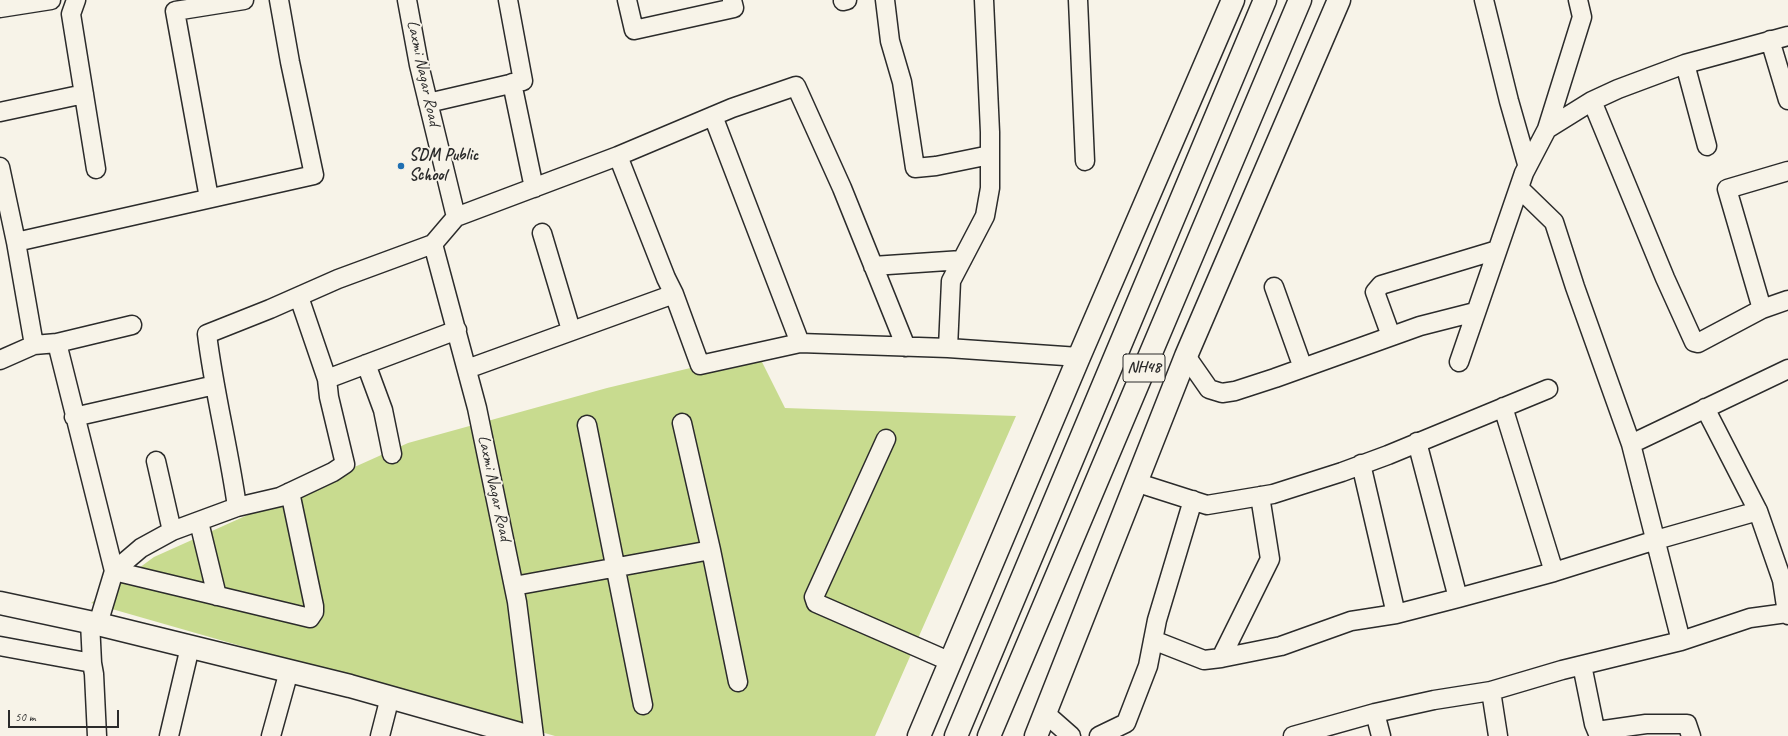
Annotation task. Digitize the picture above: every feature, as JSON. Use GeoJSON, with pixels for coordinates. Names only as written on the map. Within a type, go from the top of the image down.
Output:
{"type":"FeatureCollection","features":[{"type":"Feature","properties":{"kind":"main road"},"geometry":{"type":"LineString","coordinates":[[919,736],[1079,357],[1233,0]]}},
{"type":"Feature","properties":{"kind":"main road","name":"NH48"},"geometry":{"type":"LineString","coordinates":[[956,736],[1265,0]]}},
{"type":"Feature","properties":{"kind":"main road","name":"NH48"},"geometry":{"type":"LineString","coordinates":[[989,736],[1300,0]]}},
{"type":"Feature","properties":{"kind":"main road"},"geometry":{"type":"LineString","coordinates":[[1036,736],[1046,714],[1135,482],[1186,356],[1339,0]]}},
{"type":"Feature","properties":{"kind":"main road"},"geometry":{"type":"LineString","coordinates":[[0,603],[94,623],[289,671],[390,697],[527,736]]}},
{"type":"Feature","properties":{"kind":"street"},"geometry":{"type":"LineString","coordinates":[[0,8],[51,0]]}},
{"type":"Feature","properties":{"kind":"street"},"geometry":{"type":"LineString","coordinates":[[76,0],[71,14],[96,169]]}},
{"type":"Feature","properties":{"kind":"street"},"geometry":{"type":"LineString","coordinates":[[209,198],[174,5],[244,0]]}},
{"type":"Feature","properties":{"kind":"street"},"geometry":{"type":"LineString","coordinates":[[16,242],[314,174],[290,62],[279,0]]}},
{"type":"Feature","properties":{"kind":"street","name":"Laxmi Nagar Road"},"geometry":{"type":"LineString","coordinates":[[407,0],[428,103],[456,217]]}},
{"type":"Feature","properties":{"kind":"street"},"geometry":{"type":"LineString","coordinates":[[428,103],[523,81],[508,0]]}},
{"type":"Feature","properties":{"kind":"street"},"geometry":{"type":"LineString","coordinates":[[627,0],[634,30],[734,8],[732,0]]}},
{"type":"Feature","properties":{"kind":"street"},"geometry":{"type":"LineString","coordinates":[[885,0],[890,41],[902,82],[915,168],[936,166],[990,155]]}},
{"type":"Feature","properties":{"kind":"street"},"geometry":{"type":"LineString","coordinates":[[948,348],[951,281],[985,216],[990,188],[984,0]]}},
{"type":"Feature","properties":{"kind":"street"},"geometry":{"type":"LineString","coordinates":[[1078,0],[1085,161]]}},
{"type":"Feature","properties":{"kind":"street"},"geometry":{"type":"LineString","coordinates":[[1484,0],[1509,101],[1527,164]]}},
{"type":"Feature","properties":{"kind":"street"},"geometry":{"type":"LineString","coordinates":[[1459,362],[1527,164],[1547,129],[1582,17],[1578,0]]}},
{"type":"Feature","properties":{"kind":"street"},"geometry":{"type":"LineString","coordinates":[[1547,129],[1592,101],[1618,89],[1685,64],[1788,36]]}},
{"type":"Feature","properties":{"kind":"street"},"geometry":{"type":"LineString","coordinates":[[1770,40],[1788,100]]}},
{"type":"Feature","properties":{"kind":"street"},"geometry":{"type":"LineString","coordinates":[[1685,64],[1707,146]]}},
{"type":"Feature","properties":{"kind":"street"},"geometry":{"type":"LineString","coordinates":[[512,83],[534,188]]}},
{"type":"Feature","properties":{"kind":"street"},"geometry":{"type":"LineString","coordinates":[[237,507],[232,468],[215,385],[207,334],[338,279],[433,244],[456,217],[618,156],[713,116],[796,86],[842,188],[906,347]]}},
{"type":"Feature","properties":{"kind":"street"},"geometry":{"type":"LineString","coordinates":[[0,112],[84,94]]}},
{"type":"Feature","properties":{"kind":"street"},"geometry":{"type":"LineString","coordinates":[[1592,101],[1659,264],[1694,342],[1698,343],[1762,309],[1788,300]]}},
{"type":"Feature","properties":{"kind":"street"},"geometry":{"type":"LineString","coordinates":[[713,116],[800,342]]}},
{"type":"Feature","properties":{"kind":"street"},"geometry":{"type":"LineString","coordinates":[[618,156],[666,278],[674,294],[700,365],[800,342],[948,348],[1079,357]]}},
{"type":"Feature","properties":{"kind":"street"},"geometry":{"type":"LineString","coordinates":[[0,167],[16,242],[34,344]]}},
{"type":"Feature","properties":{"kind":"street"},"geometry":{"type":"LineString","coordinates":[[1762,309],[1728,189],[1788,171]]}},
{"type":"Feature","properties":{"kind":"street"},"geometry":{"type":"LineString","coordinates":[[1519,188],[1554,222],[1630,444],[1681,641]]}},
{"type":"Feature","properties":{"kind":"street"},"geometry":{"type":"LineString","coordinates":[[542,233],[571,330]]}},
{"type":"Feature","properties":{"kind":"street","name":"Laxmi Nagar Road"},"geometry":{"type":"LineString","coordinates":[[433,244],[478,408],[517,602],[534,736]]}},
{"type":"Feature","properties":{"kind":"street"},"geometry":{"type":"LineString","coordinates":[[1391,336],[1375,292],[1381,285],[1497,250]]}},
{"type":"Feature","properties":{"kind":"street"},"geometry":{"type":"LineString","coordinates":[[873,266],[962,260]]}},
{"type":"Feature","properties":{"kind":"street"},"geometry":{"type":"LineString","coordinates":[[1274,287],[1303,368]]}},
{"type":"Feature","properties":{"kind":"street"},"geometry":{"type":"LineString","coordinates":[[468,369],[571,330],[674,294]]}},
{"type":"Feature","properties":{"kind":"street"},"geometry":{"type":"LineString","coordinates":[[97,736],[94,674],[92,663],[94,623],[114,571],[141,548],[172,531],[237,507],[280,497],[333,472],[345,464],[329,397],[327,379],[298,297]]}},
{"type":"Feature","properties":{"kind":"street"},"geometry":{"type":"LineString","coordinates":[[1186,356],[1209,389],[1222,393],[1235,391],[1303,368],[1420,326],[1475,312]]}},
{"type":"Feature","properties":{"kind":"street"},"geometry":{"type":"LineString","coordinates":[[0,360],[34,344],[57,343],[132,325]]}},
{"type":"Feature","properties":{"kind":"street"},"geometry":{"type":"LineString","coordinates":[[327,379],[457,330]]}},
{"type":"Feature","properties":{"kind":"street"},"geometry":{"type":"LineString","coordinates":[[57,343],[74,417],[114,571]]}},
{"type":"Feature","properties":{"kind":"street"},"geometry":{"type":"LineString","coordinates":[[366,364],[383,410],[392,454]]}},
{"type":"Feature","properties":{"kind":"street"},"geometry":{"type":"LineString","coordinates":[[1630,444],[1788,369]]}},
{"type":"Feature","properties":{"kind":"street"},"geometry":{"type":"LineString","coordinates":[[74,417],[215,385]]}},
{"type":"Feature","properties":{"kind":"street"},"geometry":{"type":"LineString","coordinates":[[1135,482],[1207,505],[1272,494],[1361,464],[1548,389]]}},
{"type":"Feature","properties":{"kind":"street"},"geometry":{"type":"LineString","coordinates":[[1503,407],[1554,572]]}},
{"type":"Feature","properties":{"kind":"street"},"geometry":{"type":"LineString","coordinates":[[1293,736],[1375,713],[1434,700],[1491,691],[1582,665],[1681,641],[1750,618],[1788,614],[1785,578],[1758,511],[1705,408]]}},
{"type":"Feature","properties":{"kind":"street"},"geometry":{"type":"LineString","coordinates":[[682,423],[711,550],[738,682]]}},
{"type":"Feature","properties":{"kind":"street"},"geometry":{"type":"LineString","coordinates":[[587,425],[643,705]]}},
{"type":"Feature","properties":{"kind":"street"},"geometry":{"type":"LineString","coordinates":[[886,439],[814,597],[816,603],[951,662]]}},
{"type":"Feature","properties":{"kind":"street"},"geometry":{"type":"LineString","coordinates":[[1417,442],[1458,598]]}},
{"type":"Feature","properties":{"kind":"street"},"geometry":{"type":"LineString","coordinates":[[156,461],[172,531]]}},
{"type":"Feature","properties":{"kind":"street"},"geometry":{"type":"LineString","coordinates":[[1361,464],[1396,614]]}},
{"type":"Feature","properties":{"kind":"street"},"geometry":{"type":"LineString","coordinates":[[114,571],[310,618],[314,612],[290,492]]}},
{"type":"Feature","properties":{"kind":"street"},"geometry":{"type":"LineString","coordinates":[[1221,658],[1270,559],[1260,496]]}},
{"type":"Feature","properties":{"kind":"street"},"geometry":{"type":"LineString","coordinates":[[1100,736],[1126,723],[1148,666],[1157,620],[1193,500]]}},
{"type":"Feature","properties":{"kind":"street"},"geometry":{"type":"LineString","coordinates":[[1153,640],[1204,660],[1281,646],[1351,621],[1396,614],[1458,598],[1554,572],[1656,540],[1758,511]]}},
{"type":"Feature","properties":{"kind":"street"},"geometry":{"type":"LineString","coordinates":[[199,522],[217,596]]}},
{"type":"Feature","properties":{"kind":"street"},"geometry":{"type":"LineString","coordinates":[[514,586],[711,550]]}},
{"type":"Feature","properties":{"kind":"street"},"geometry":{"type":"LineString","coordinates":[[0,646],[92,663]]}},
{"type":"Feature","properties":{"kind":"street"},"geometry":{"type":"LineString","coordinates":[[169,736],[190,647]]}},
{"type":"Feature","properties":{"kind":"street"},"geometry":{"type":"LineString","coordinates":[[1582,665],[1594,724],[1598,734],[1646,724],[1686,724],[1691,736]]}},
{"type":"Feature","properties":{"kind":"street"},"geometry":{"type":"LineString","coordinates":[[271,736],[289,671]]}},
{"type":"Feature","properties":{"kind":"street"},"geometry":{"type":"LineString","coordinates":[[1491,691],[1498,736]]}},
{"type":"Feature","properties":{"kind":"street"},"geometry":{"type":"LineString","coordinates":[[380,736],[390,697]]}},
{"type":"Feature","properties":{"kind":"street"},"geometry":{"type":"LineString","coordinates":[[1375,713],[1381,736]]}},
{"type":"Feature","properties":{"kind":"street"},"geometry":{"type":"LineString","coordinates":[[1046,714],[1071,736]]}},
{"type":"Feature","properties":{"kind":"green space"},"geometry":{"type":"Polygon","coordinates":[[[757,352],[785,408],[1016,416],[875,736],[555,736],[91,603],[154,557],[408,443],[607,388],[757,352]]]}},
{"type":"Feature","properties":{"kind":"place","name":"SDM Public School"},"geometry":{"type":"Point","coordinates":[401,166]}}]}
